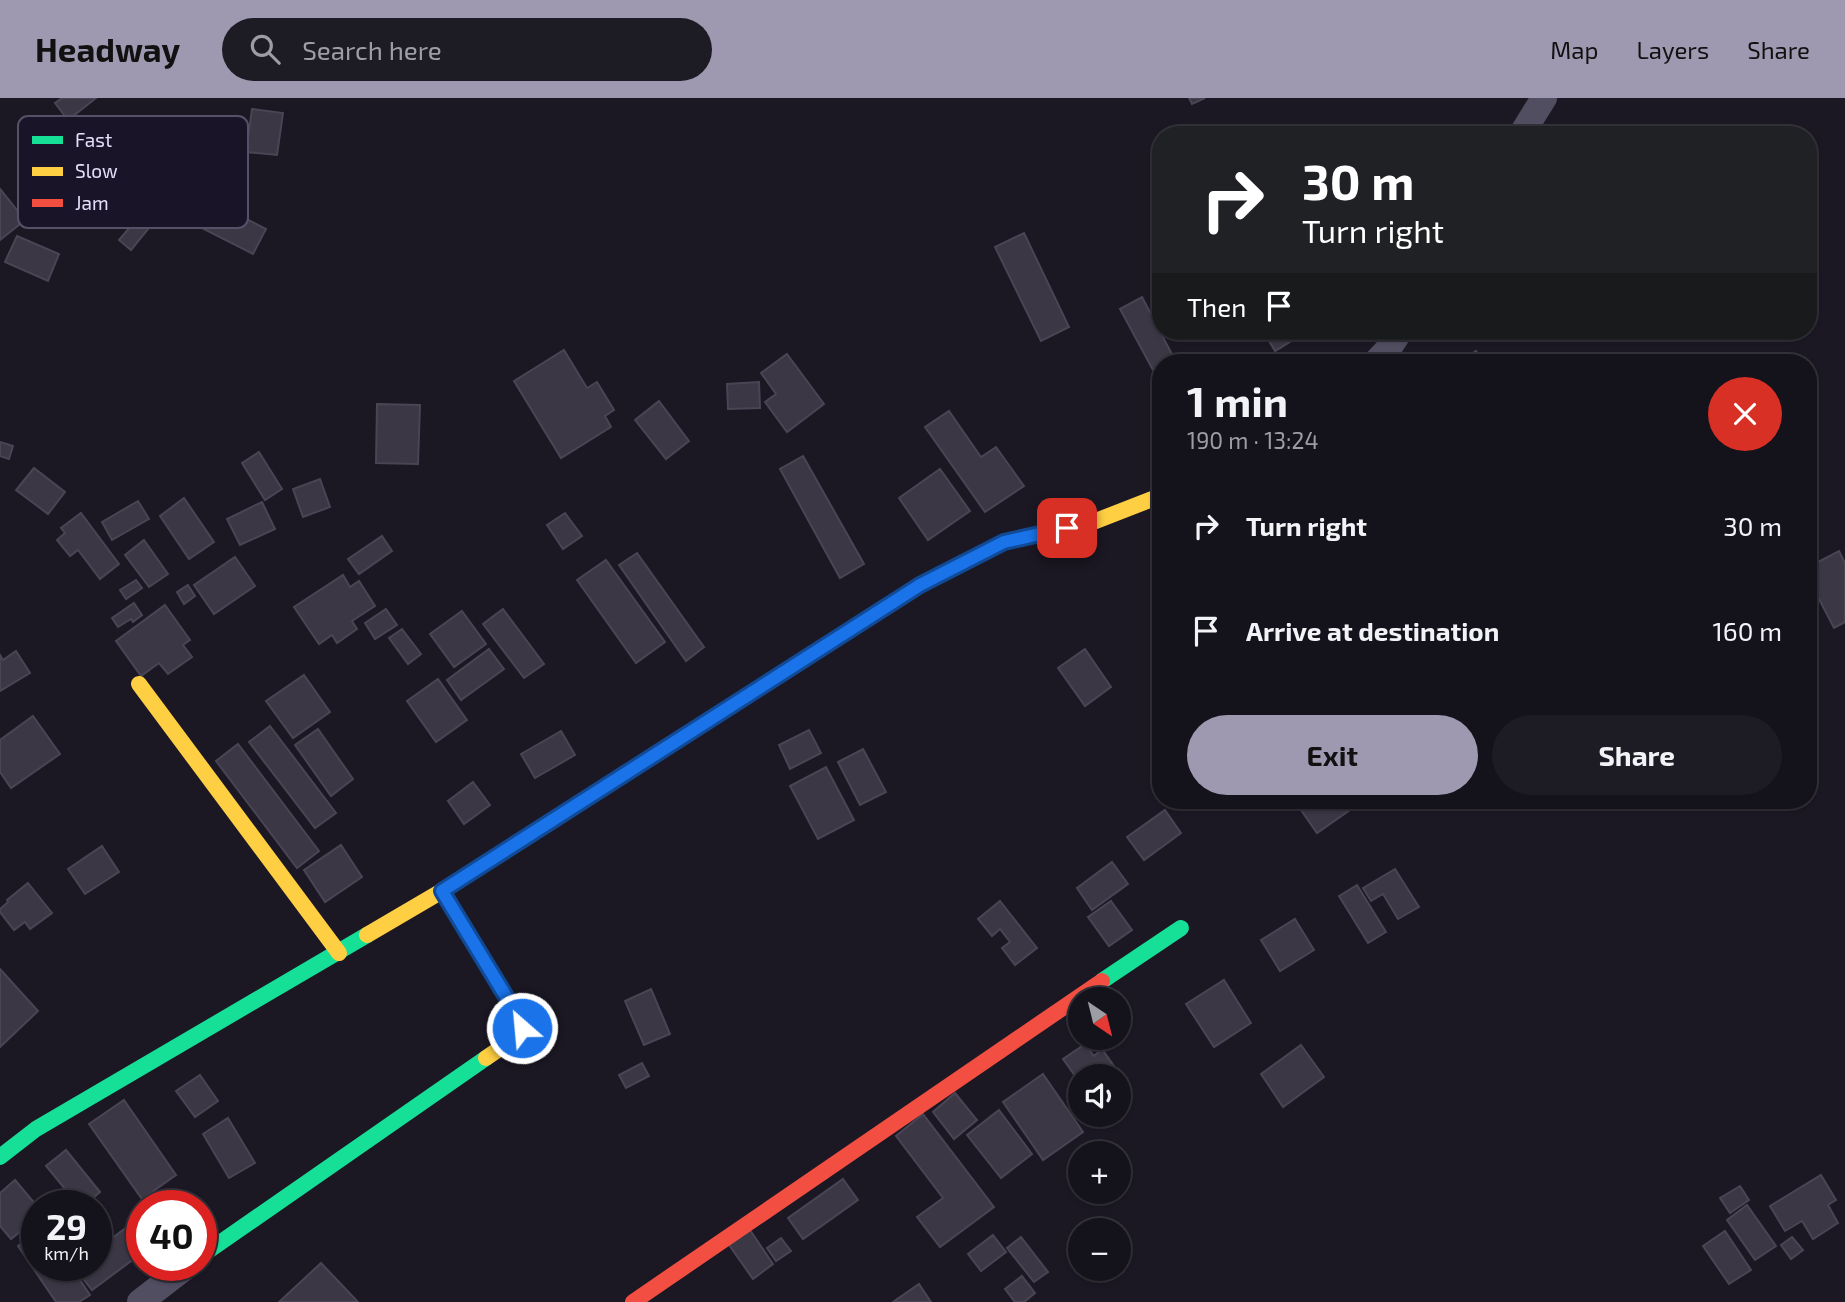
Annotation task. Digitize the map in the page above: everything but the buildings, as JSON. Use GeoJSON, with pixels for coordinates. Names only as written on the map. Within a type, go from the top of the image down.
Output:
{"type":"FeatureCollection","features":[{"type":"Feature","properties":{"kind":"street"},"geometry":{"type":"LineString","coordinates":[[1527,126],[1544,98]]}},
{"type":"Feature","properties":{"kind":"street"},"geometry":{"type":"LineString","coordinates":[[1383,354],[1394,340]]}},
{"type":"Feature","properties":{"kind":"street"},"geometry":{"type":"LineString","coordinates":[[0,1157],[36,1129],[442,891],[920,585],[1004,542],[1088,524],[1152,499]]}},
{"type":"Feature","properties":{"kind":"street"},"geometry":{"type":"LineString","coordinates":[[139,684],[339,953]]}},
{"type":"Feature","properties":{"kind":"street"},"geometry":{"type":"LineString","coordinates":[[217,1245],[515,1038],[522,1028],[519,1018],[442,891]]}},
{"type":"Feature","properties":{"kind":"street"},"geometry":{"type":"LineString","coordinates":[[633,1302],[938,1091],[1181,928]]}},
{"type":"Feature","properties":{"kind":"street"},"geometry":{"type":"LineString","coordinates":[[140,1302],[167,1281]]}},
{"type":"Feature","properties":{"kind":"traffic: fast"},"geometry":{"type":"LineString","coordinates":[[684,736],[920,585],[1004,542],[1068,528]]}},
{"type":"Feature","properties":{"kind":"traffic: fast"},"geometry":{"type":"LineString","coordinates":[[1102,981],[1181,928]]}},
{"type":"Feature","properties":{"kind":"traffic: fast"},"geometry":{"type":"LineString","coordinates":[[0,1157],[36,1129],[367,935]]}},
{"type":"Feature","properties":{"kind":"traffic: fast"},"geometry":{"type":"LineString","coordinates":[[217,1245],[486,1058]]}},
{"type":"Feature","properties":{"kind":"traffic: slow"},"geometry":{"type":"LineString","coordinates":[[1068,528],[1088,524],[1152,499]]}},
{"type":"Feature","properties":{"kind":"traffic: slow"},"geometry":{"type":"LineString","coordinates":[[139,684],[339,953]]}},
{"type":"Feature","properties":{"kind":"traffic: slow"},"geometry":{"type":"LineString","coordinates":[[367,935],[442,891],[684,736]]}},
{"type":"Feature","properties":{"kind":"traffic: slow"},"geometry":{"type":"LineString","coordinates":[[442,891],[519,1018],[522,1028],[515,1038],[486,1058]]}},
{"type":"Feature","properties":{"kind":"traffic: jam"},"geometry":{"type":"LineString","coordinates":[[633,1302],[1102,981]]}},
{"type":"Feature","properties":{"kind":"route"},"geometry":{"type":"LineString","coordinates":[[522,1028],[519,1018],[442,891],[920,585],[1004,542],[1067,528]]}}]}
